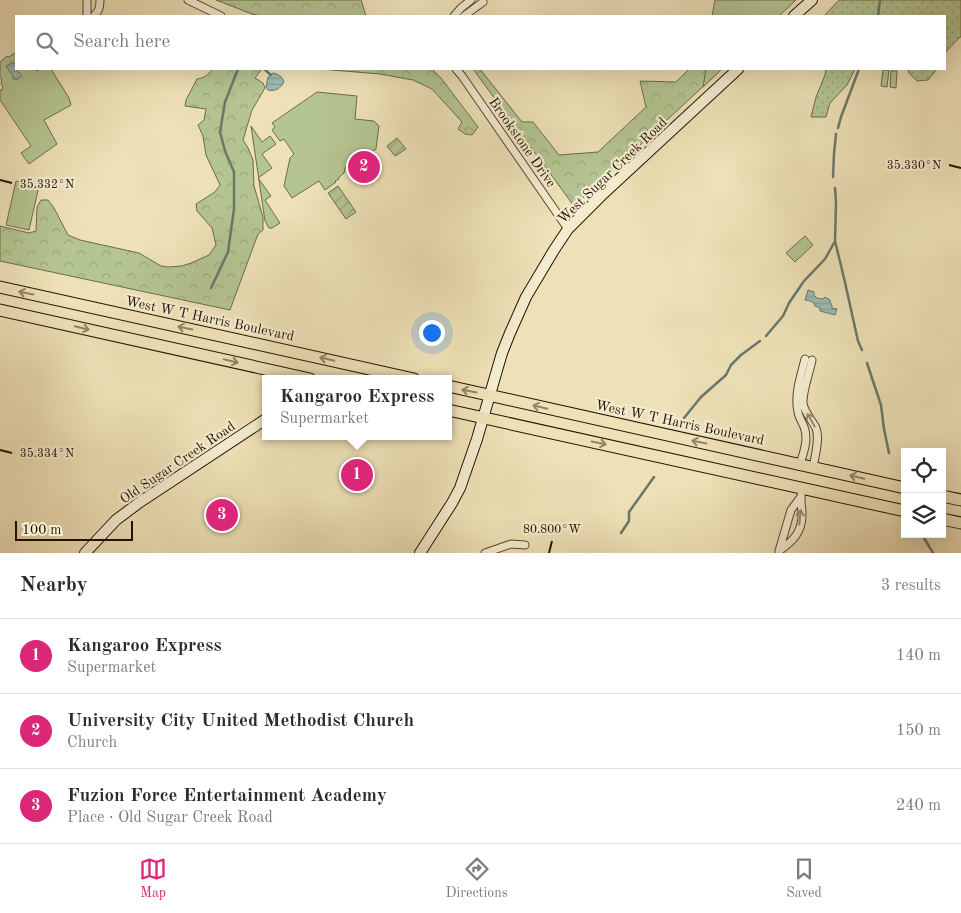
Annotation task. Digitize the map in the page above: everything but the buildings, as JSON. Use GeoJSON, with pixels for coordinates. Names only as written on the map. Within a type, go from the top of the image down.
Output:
{"type":"FeatureCollection","features":[{"type":"Feature","properties":{"kind":"main road"},"geometry":{"type":"LineString","coordinates":[[795,15],[812,0]]}},
{"type":"Feature","properties":{"kind":"main road","name":"West Sugar Creek Road"},"geometry":{"type":"LineString","coordinates":[[420,553],[460,488],[507,340],[526,297],[568,229],[604,193],[737,70]]}},
{"type":"Feature","properties":{"kind":"main road","name":"West W T Harris Boulevard"},"geometry":{"type":"LineString","coordinates":[[0,288],[396,375]]}},
{"type":"Feature","properties":{"kind":"main road"},"geometry":{"type":"LineString","coordinates":[[0,310],[278,375]]}},
{"type":"Feature","properties":{"kind":"main road","name":"West W T Harris Boulevard"},"geometry":{"type":"LineString","coordinates":[[452,387],[901,487]]}},
{"type":"Feature","properties":{"kind":"main road"},"geometry":{"type":"LineString","coordinates":[[452,411],[801,493],[901,510]]}},
{"type":"Feature","properties":{"kind":"main road","name":"Old Sugar Creek Road"},"geometry":{"type":"LineString","coordinates":[[85,553],[116,520],[140,502],[262,422]]}},
{"type":"Feature","properties":{"kind":"main road"},"geometry":{"type":"LineString","coordinates":[[946,497],[961,500]]}},
{"type":"Feature","properties":{"kind":"main road"},"geometry":{"type":"LineString","coordinates":[[946,520],[961,523]]}},
{"type":"Feature","properties":{"kind":"street"},"geometry":{"type":"LineString","coordinates":[[87,0],[87,15]]}},
{"type":"Feature","properties":{"kind":"street"},"geometry":{"type":"LineString","coordinates":[[95,15],[100,7],[100,0]]}},
{"type":"Feature","properties":{"kind":"street"},"geometry":{"type":"LineString","coordinates":[[188,0],[219,15]]}},
{"type":"Feature","properties":{"kind":"street"},"geometry":{"type":"LineString","coordinates":[[455,15],[471,0]]}},
{"type":"Feature","properties":{"kind":"street"},"geometry":{"type":"LineString","coordinates":[[465,15],[483,2]]}},
{"type":"Feature","properties":{"kind":"street","name":"Brookstone Drive"},"geometry":{"type":"LineString","coordinates":[[457,70],[568,229]]}},
{"type":"Feature","properties":{"kind":"street"},"geometry":{"type":"LineString","coordinates":[[800,464],[806,444],[806,437],[798,413],[799,381],[809,360],[803,403],[817,430],[817,444],[813,467]]}},
{"type":"Feature","properties":{"kind":"street"},"geometry":{"type":"LineString","coordinates":[[778,552],[791,510],[801,493]]}},
{"type":"Feature","properties":{"kind":"street"},"geometry":{"type":"LineString","coordinates":[[778,552],[793,540],[796,535],[802,514],[801,493]]}},
{"type":"Feature","properties":{"kind":"street"},"geometry":{"type":"LineString","coordinates":[[485,553],[511,544],[525,545]]}},
{"type":"Feature","properties":{"kind":"green space"},"geometry":{"type":"Polygon","coordinates":[[[216,0],[361,0],[366,15],[256,15],[216,0]]]}},
{"type":"Feature","properties":{"kind":"green space"},"geometry":{"type":"Polygon","coordinates":[[[715,0],[796,0],[780,15],[712,15],[715,0]]]}},
{"type":"Feature","properties":{"kind":"green space"},"geometry":{"type":"Polygon","coordinates":[[[839,0],[961,0],[961,37],[946,53],[946,15],[825,15],[839,0]]]}},
{"type":"Feature","properties":{"kind":"green space"},"geometry":{"type":"Polygon","coordinates":[[[15,53],[15,70],[52,70],[69,98],[71,105],[44,120],[57,144],[29,164],[21,153],[31,146],[0,100],[0,90],[3,87],[1,84],[2,79],[0,78],[0,62],[7,56],[9,57],[15,53]]]}},
{"type":"Feature","properties":{"kind":"green space"},"geometry":{"type":"Polygon","coordinates":[[[212,70],[261,70],[255,78],[263,83],[265,88],[252,110],[243,140],[253,160],[254,186],[263,217],[263,230],[258,234],[230,310],[0,261],[0,226],[29,233],[36,231],[37,207],[41,200],[48,200],[68,235],[80,240],[139,253],[161,266],[168,267],[182,266],[209,255],[216,245],[212,228],[197,211],[196,204],[215,192],[220,185],[206,155],[203,136],[198,125],[204,120],[206,109],[185,106],[186,100],[197,79],[206,76],[212,70]]]}},
{"type":"Feature","properties":{"kind":"green space"},"geometry":{"type":"Polygon","coordinates":[[[332,70],[433,70],[478,127],[472,135],[465,134],[458,129],[462,122],[432,89],[413,80],[380,74],[332,70]]]}},
{"type":"Feature","properties":{"kind":"green space"},"geometry":{"type":"Polygon","coordinates":[[[474,70],[481,70],[522,122],[533,122],[559,155],[598,152],[646,107],[640,81],[676,82],[688,70],[721,70],[574,206],[474,70]]]}},
{"type":"Feature","properties":{"kind":"green space"},"geometry":{"type":"Polygon","coordinates":[[[706,70],[721,70],[703,87],[706,70]]]}},
{"type":"Feature","properties":{"kind":"green space"},"geometry":{"type":"Polygon","coordinates":[[[826,70],[854,70],[847,85],[830,103],[826,117],[811,117],[816,97],[826,70]]]}},
{"type":"Feature","properties":{"kind":"green space"},"geometry":{"type":"Polygon","coordinates":[[[883,70],[889,70],[887,87],[881,86],[883,70]]]}},
{"type":"Feature","properties":{"kind":"green space"},"geometry":{"type":"Polygon","coordinates":[[[908,70],[936,70],[928,80],[917,81],[908,70]]]}},
{"type":"Feature","properties":{"kind":"green space"},"geometry":{"type":"Polygon","coordinates":[[[891,71],[897,71],[896,88],[890,87],[891,71]]]}},
{"type":"Feature","properties":{"kind":"green space"},"geometry":{"type":"Polygon","coordinates":[[[317,92],[357,96],[355,119],[374,121],[379,126],[376,149],[367,158],[362,157],[348,164],[339,179],[325,190],[319,181],[292,198],[284,186],[290,158],[294,154],[284,139],[280,141],[272,130],[275,127],[272,123],[317,92]]]}},
{"type":"Feature","properties":{"kind":"green space"},"geometry":{"type":"Polygon","coordinates":[[[251,126],[262,142],[270,136],[276,144],[262,154],[272,168],[259,178],[251,126]]]}},
{"type":"Feature","properties":{"kind":"green space"},"geometry":{"type":"Polygon","coordinates":[[[397,138],[406,149],[395,156],[387,146],[397,138]]]}},
{"type":"Feature","properties":{"kind":"green space"},"geometry":{"type":"Polygon","coordinates":[[[259,179],[271,196],[265,200],[280,223],[272,228],[269,228],[265,221],[259,179]]]}},
{"type":"Feature","properties":{"kind":"green space"},"geometry":{"type":"Polygon","coordinates":[[[16,181],[39,186],[29,230],[6,225],[16,181]]]}},
{"type":"Feature","properties":{"kind":"green space"},"geometry":{"type":"Polygon","coordinates":[[[338,186],[356,212],[346,219],[328,193],[338,186]]]}},
{"type":"Feature","properties":{"kind":"green space"},"geometry":{"type":"Polygon","coordinates":[[[805,236],[813,245],[795,262],[786,253],[805,236]]]}},
{"type":"Feature","properties":{"kind":"water"},"geometry":{"type":"Polygon","coordinates":[[[13,62],[15,70],[22,76],[16,80],[12,78],[13,76],[6,66],[13,62]]]}},
{"type":"Feature","properties":{"kind":"water"},"geometry":{"type":"Polygon","coordinates":[[[273,73],[280,76],[284,82],[278,89],[268,90],[266,87],[268,77],[273,73]]]}},
{"type":"Feature","properties":{"kind":"water"},"geometry":{"type":"Polygon","coordinates":[[[808,290],[814,292],[817,298],[823,299],[825,297],[830,300],[832,308],[837,309],[835,315],[820,311],[820,308],[812,302],[805,300],[808,290]]]}},
{"type":"Feature","properties":{"kind":"waterway"},"geometry":{"type":"LineString","coordinates":[[878,15],[880,0]]}},
{"type":"Feature","properties":{"kind":"waterway"},"geometry":{"type":"LineString","coordinates":[[211,288],[228,252],[234,209],[234,172],[225,151],[220,132],[225,102],[238,70]]}},
{"type":"Feature","properties":{"kind":"waterway"},"geometry":{"type":"LineString","coordinates":[[265,70],[271,75]]}},
{"type":"Feature","properties":{"kind":"waterway"},"geometry":{"type":"LineString","coordinates":[[838,128],[859,70]]}},
{"type":"Feature","properties":{"kind":"waterway"},"geometry":{"type":"LineString","coordinates":[[833,177],[836,134]]}},
{"type":"Feature","properties":{"kind":"waterway"},"geometry":{"type":"LineString","coordinates":[[835,188],[835,241],[858,341],[862,350]]}},
{"type":"Feature","properties":{"kind":"waterway"},"geometry":{"type":"LineString","coordinates":[[766,336],[783,316],[789,303],[804,281],[825,259],[834,243]]}},
{"type":"Feature","properties":{"kind":"waterway"},"geometry":{"type":"LineString","coordinates":[[684,418],[701,397],[726,375],[731,365],[760,341]]}},
{"type":"Feature","properties":{"kind":"waterway"},"geometry":{"type":"LineString","coordinates":[[867,363],[881,405],[889,453]]}},
{"type":"Feature","properties":{"kind":"waterway"},"geometry":{"type":"LineString","coordinates":[[621,533],[629,521],[629,512],[654,477]]}},
{"type":"Feature","properties":{"kind":"waterway"},"geometry":{"type":"LineString","coordinates":[[924,538],[933,553]]}},
{"type":"Feature","properties":{"kind":"place","name":"University City United Methodist Church"},"geometry":{"type":"Point","coordinates":[364,167]}},
{"type":"Feature","properties":{"kind":"place","name":"Kangaroo Express"},"geometry":{"type":"Point","coordinates":[357,475]}},
{"type":"Feature","properties":{"kind":"place","name":"Fuzion Force Entertainment Academy"},"geometry":{"type":"Point","coordinates":[222,515]}}]}
